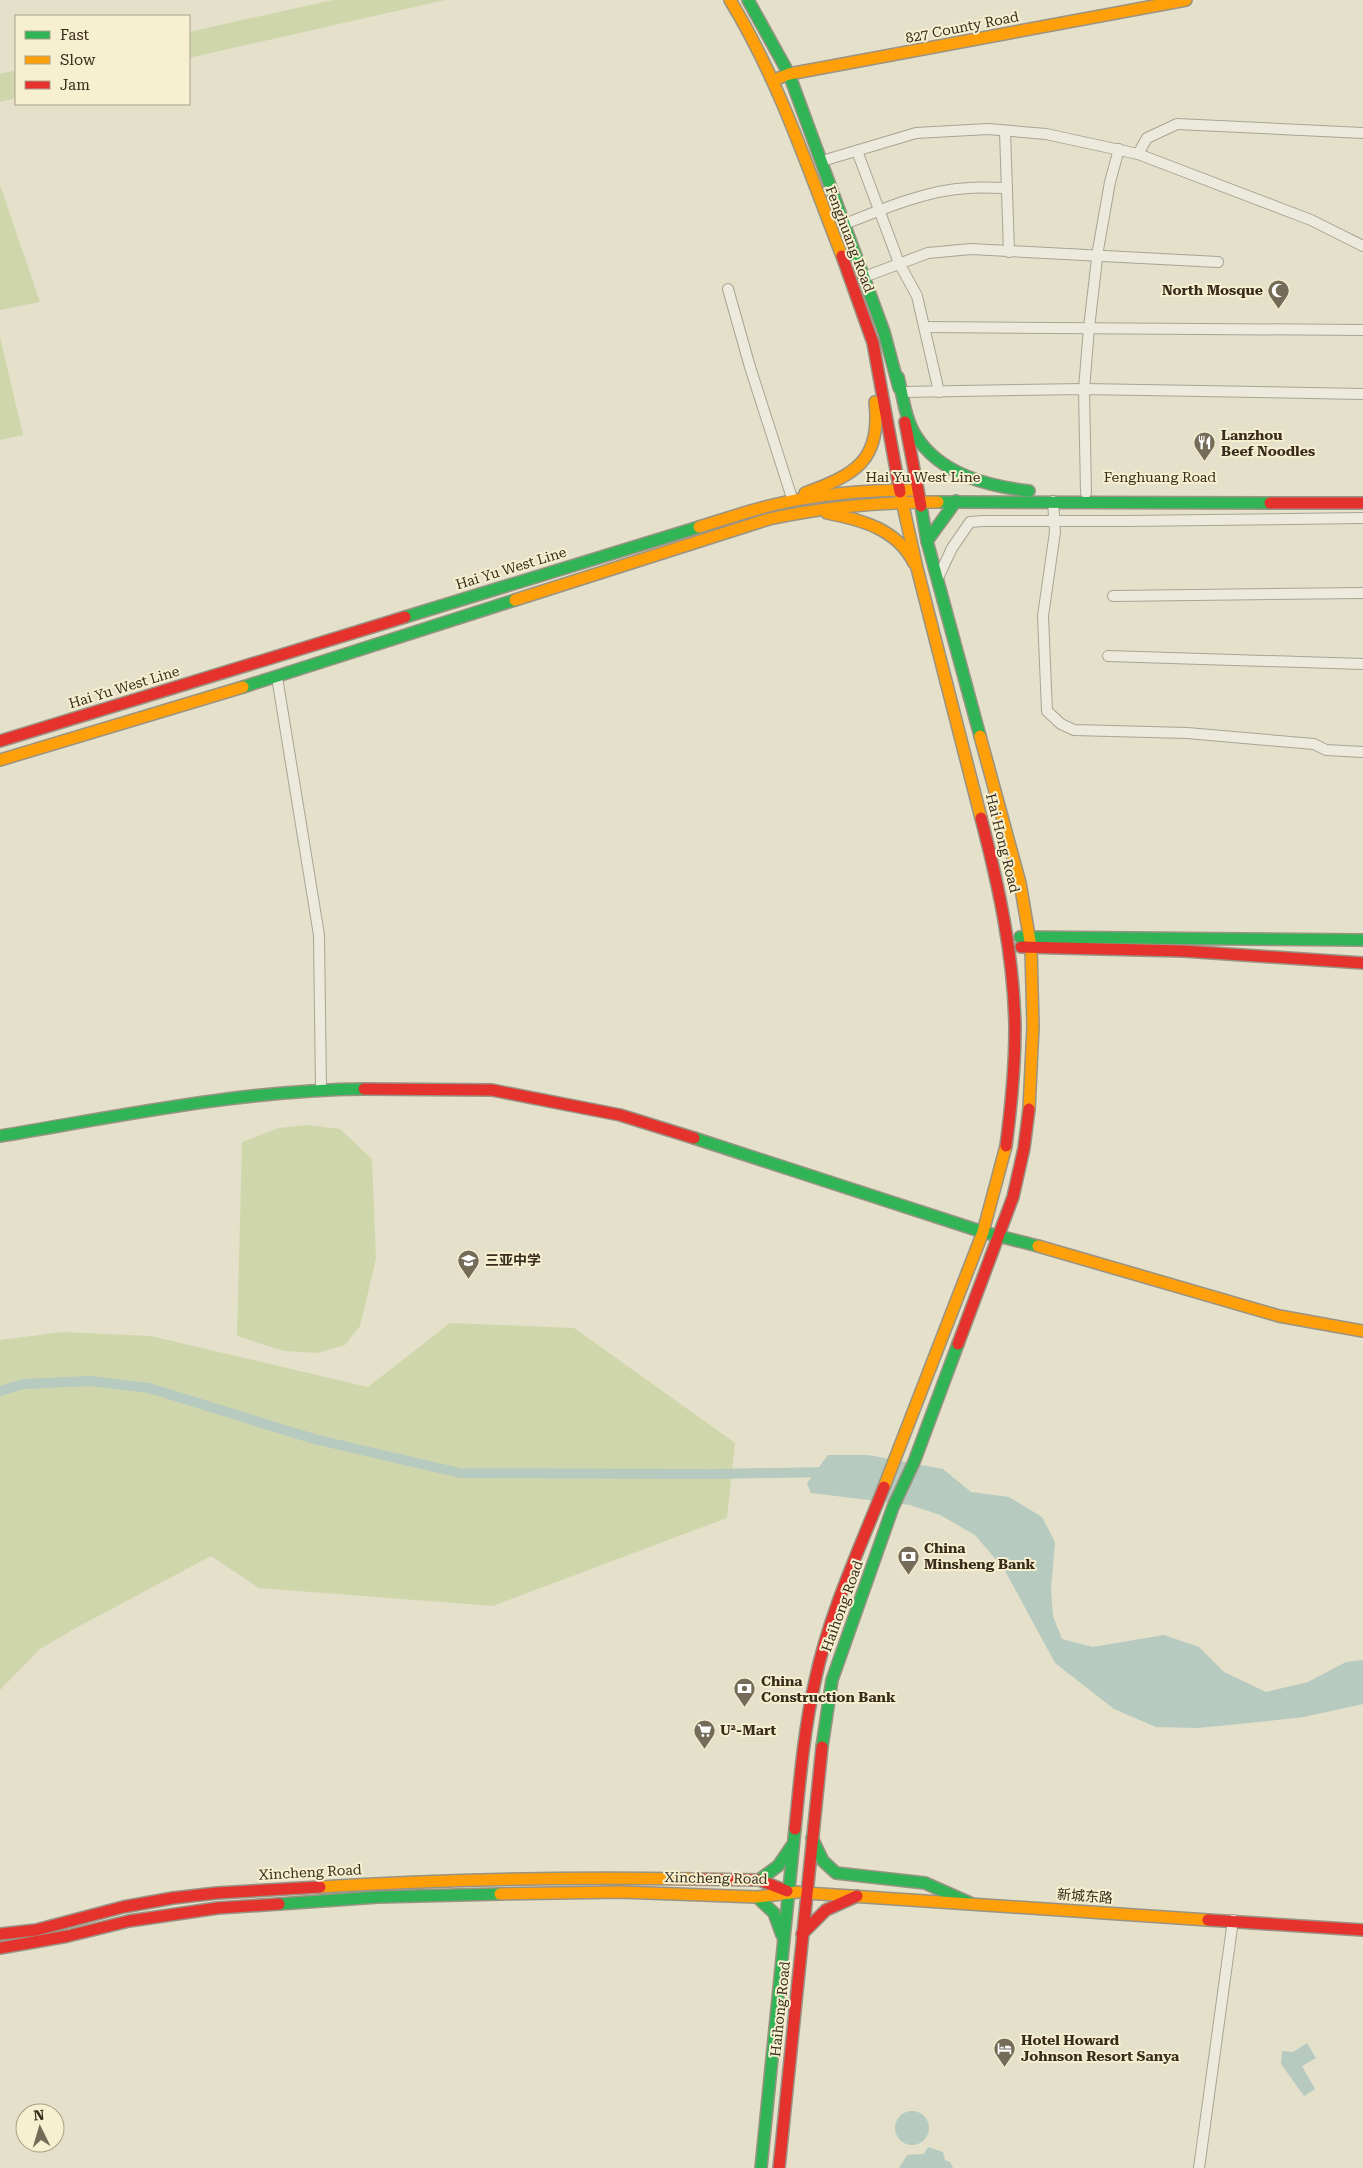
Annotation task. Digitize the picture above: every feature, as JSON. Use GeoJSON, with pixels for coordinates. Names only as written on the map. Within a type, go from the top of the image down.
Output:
{"type":"FeatureCollection","features":[{"type":"Feature","properties":{"kind":"main road","name":"Fenghuang Road"},"geometry":{"type":"LineString","coordinates":[[730,0],[749,32],[773,80],[847,270],[873,343],[901,496]]}},
{"type":"Feature","properties":{"kind":"main road","name":"Fenghuang Road"},"geometry":{"type":"LineString","coordinates":[[748,0],[789,74],[864,277],[915,434],[929,452],[956,472],[1011,490],[1042,493],[1363,492]]}},
{"type":"Feature","properties":{"kind":"main road","name":"827 County Road"},"geometry":{"type":"LineString","coordinates":[[773,80],[789,74],[1186,0]]}},
{"type":"Feature","properties":{"kind":"main road"},"geometry":{"type":"LineString","coordinates":[[768,506],[832,484],[854,471],[867,458],[875,438],[878,415],[847,270]]}},
{"type":"Feature","properties":{"kind":"main road","name":"Fenghuang Road"},"geometry":{"type":"LineString","coordinates":[[898,377],[918,496]]}},
{"type":"Feature","properties":{"kind":"main road","name":"Hai Yu West Line"},"geometry":{"type":"LineString","coordinates":[[0,741],[768,506],[816,496],[1042,493]]}},
{"type":"Feature","properties":{"kind":"main road","name":"Hai Yu West Line"},"geometry":{"type":"LineString","coordinates":[[0,760],[277,677],[769,519],[811,510],[901,496]]}},
{"type":"Feature","properties":{"kind":"main road","name":"Hai Hong Road"},"geometry":{"type":"LineString","coordinates":[[901,496],[917,568],[999,887],[1008,944],[1015,1028],[1011,1109],[1006,1150],[983,1232]]}},
{"type":"Feature","properties":{"kind":"main road","name":"Hai Yu West Line"},"geometry":{"type":"LineString","coordinates":[[918,496],[934,500]]}},
{"type":"Feature","properties":{"kind":"main road","name":"Hai Hong Road"},"geometry":{"type":"LineString","coordinates":[[918,496],[927,541],[1020,883],[1030,941],[1033,1027],[1029,1106],[1018,1182],[999,1235]]}},
{"type":"Feature","properties":{"kind":"main road","name":"Fenghuang Road"},"geometry":{"type":"LineString","coordinates":[[934,500],[1363,503]]}},
{"type":"Feature","properties":{"kind":"main road"},"geometry":{"type":"LineString","coordinates":[[927,541],[956,501]]}},
{"type":"Feature","properties":{"kind":"main road"},"geometry":{"type":"LineString","coordinates":[[811,510],[843,516],[886,532],[903,544],[917,568]]}},
{"type":"Feature","properties":{"kind":"main road"},"geometry":{"type":"LineString","coordinates":[[1008,944],[1030,941],[1363,940]]}},
{"type":"Feature","properties":{"kind":"main road"},"geometry":{"type":"LineString","coordinates":[[1030,941],[1363,963]]}},
{"type":"Feature","properties":{"kind":"main road"},"geometry":{"type":"LineString","coordinates":[[0,1136],[202,1103],[321,1089],[443,1088],[492,1090],[620,1115],[784,1166],[983,1232],[1279,1316],[1363,1331]]}},
{"type":"Feature","properties":{"kind":"main road","name":"Haihong Road"},"geometry":{"type":"LineString","coordinates":[[761,2168],[806,1723],[815,1679],[834,1614],[983,1232]]}},
{"type":"Feature","properties":{"kind":"main road","name":"Haihong Road"},"geometry":{"type":"LineString","coordinates":[[779,2168],[823,1735],[832,1680],[893,1507],[914,1462],[999,1235]]}},
{"type":"Feature","properties":{"kind":"main road"},"geometry":{"type":"LineString","coordinates":[[812,1837],[823,1861],[836,1873],[925,1883],[970,1903]]}},
{"type":"Feature","properties":{"kind":"main road"},"geometry":{"type":"LineString","coordinates":[[759,1880],[779,1866],[787,1857],[794,1840]]}},
{"type":"Feature","properties":{"kind":"main road","name":"Xincheng Road"},"geometry":{"type":"LineString","coordinates":[[0,1934],[36,1930],[122,1907],[217,1893],[395,1882],[595,1877],[759,1880],[789,1892]]}},
{"type":"Feature","properties":{"kind":"main road","name":"Xincheng Road"},"geometry":{"type":"LineString","coordinates":[[0,1948],[35,1943],[129,1921],[218,1908],[359,1899],[620,1892],[757,1897],[789,1892]]}},
{"type":"Feature","properties":{"kind":"main road","name":"新城东路"},"geometry":{"type":"LineString","coordinates":[[789,1892],[1363,1930]]}},
{"type":"Feature","properties":{"kind":"main road"},"geometry":{"type":"LineString","coordinates":[[802,1934],[823,1911],[836,1902],[858,1896]]}},
{"type":"Feature","properties":{"kind":"main road"},"geometry":{"type":"LineString","coordinates":[[757,1897],[776,1914],[784,1943]]}},
{"type":"Feature","properties":{"kind":"street"},"geometry":{"type":"LineString","coordinates":[[1138,154],[1147,138],[1177,124],[1363,133]]}},
{"type":"Feature","properties":{"kind":"street"},"geometry":{"type":"LineString","coordinates":[[822,161],[916,133],[988,129],[1046,134],[1138,154],[1311,220],[1363,246]]}},
{"type":"Feature","properties":{"kind":"street"},"geometry":{"type":"LineString","coordinates":[[1005,131],[1009,252]]}},
{"type":"Feature","properties":{"kind":"street"},"geometry":{"type":"LineString","coordinates":[[1086,493],[1084,389],[1089,328],[1097,257],[1110,182],[1119,150]]}},
{"type":"Feature","properties":{"kind":"street"},"geometry":{"type":"LineString","coordinates":[[857,151],[898,263],[917,296],[939,392]]}},
{"type":"Feature","properties":{"kind":"street"},"geometry":{"type":"LineString","coordinates":[[845,224],[878,211],[939,193],[966,188],[1007,188]]}},
{"type":"Feature","properties":{"kind":"street"},"geometry":{"type":"LineString","coordinates":[[864,277],[928,253],[971,250],[1218,262]]}},
{"type":"Feature","properties":{"kind":"street"},"geometry":{"type":"LineString","coordinates":[[728,289],[750,367],[792,498]]}},
{"type":"Feature","properties":{"kind":"street"},"geometry":{"type":"LineString","coordinates":[[924,327],[1363,330]]}},
{"type":"Feature","properties":{"kind":"street"},"geometry":{"type":"LineString","coordinates":[[902,392],[1084,389],[1363,394]]}},
{"type":"Feature","properties":{"kind":"street"},"geometry":{"type":"LineString","coordinates":[[1052,501],[1055,532],[1042,616],[1047,711],[1060,724],[1074,730],[1187,733],[1314,744],[1326,750],[1363,752]]}},
{"type":"Feature","properties":{"kind":"street"},"geometry":{"type":"LineString","coordinates":[[938,578],[952,548],[970,522],[1363,518]]}},
{"type":"Feature","properties":{"kind":"street"},"geometry":{"type":"LineString","coordinates":[[1113,596],[1363,593]]}},
{"type":"Feature","properties":{"kind":"street"},"geometry":{"type":"LineString","coordinates":[[1108,656],[1363,664]]}},
{"type":"Feature","properties":{"kind":"street"},"geometry":{"type":"LineString","coordinates":[[277,677],[319,935],[321,1089]]}},
{"type":"Feature","properties":{"kind":"street"},"geometry":{"type":"LineString","coordinates":[[1199,2168],[1233,1920]]}},
{"type":"Feature","properties":{"kind":"green space"},"geometry":{"type":"Polygon","coordinates":[[[333,0],[445,0],[190,58],[190,32],[333,0]]]}},
{"type":"Feature","properties":{"kind":"green space"},"geometry":{"type":"Polygon","coordinates":[[[15,70],[15,98],[0,102],[0,74],[15,70]]]}},
{"type":"Feature","properties":{"kind":"green space"},"geometry":{"type":"Polygon","coordinates":[[[0,185],[40,302],[0,310],[0,185]]]}},
{"type":"Feature","properties":{"kind":"green space"},"geometry":{"type":"Polygon","coordinates":[[[0,337],[23,435],[0,440],[0,337]]]}},
{"type":"Feature","properties":{"kind":"green space"},"geometry":{"type":"Polygon","coordinates":[[[306,1125],[340,1129],[372,1159],[376,1259],[360,1326],[345,1345],[317,1353],[284,1351],[237,1336],[242,1142],[279,1128],[306,1125]]]}},
{"type":"Feature","properties":{"kind":"green space"},"geometry":{"type":"Polygon","coordinates":[[[450,1323],[574,1328],[735,1443],[727,1518],[493,1606],[259,1588],[211,1556],[40,1649],[0,1690],[0,1340],[62,1332],[151,1336],[368,1387],[450,1323]]]}},
{"type":"Feature","properties":{"kind":"shaded area"},"geometry":{"type":"Polygon","coordinates":[[[828,1455],[868,1455],[943,1469],[971,1492],[1009,1497],[1042,1517],[1055,1542],[1051,1590],[1053,1616],[1062,1639],[1093,1647],[1164,1635],[1199,1647],[1224,1672],[1266,1692],[1308,1682],[1346,1662],[1363,1660],[1363,1704],[1304,1717],[1198,1728],[1156,1727],[1114,1709],[1055,1663],[1004,1569],[975,1535],[940,1515],[910,1505],[811,1493],[807,1483],[828,1455]]]}},
{"type":"Feature","properties":{"kind":"shaded area"},"geometry":{"type":"Polygon","coordinates":[[[1307,2043],[1316,2058],[1302,2066],[1315,2089],[1304,2096],[1281,2064],[1282,2051],[1293,2052],[1307,2043]]]}},
{"type":"Feature","properties":{"kind":"shaded area"},"geometry":{"type":"Polygon","coordinates":[[[912,2111],[919,2112],[924,2116],[928,2121],[928,2135],[924,2140],[919,2144],[912,2145],[905,2144],[900,2140],[896,2135],[895,2128],[896,2121],[900,2116],[905,2112],[912,2111]]]}},
{"type":"Feature","properties":{"kind":"shaded area"},"geometry":{"type":"Polygon","coordinates":[[[928,2147],[943,2152],[945,2160],[950,2162],[953,2168],[899,2168],[907,2155],[924,2154],[928,2147]]]}},
{"type":"Feature","properties":{"kind":"waterway"},"geometry":{"type":"LineString","coordinates":[[0,1391],[23,1384],[90,1381],[149,1388],[314,1439],[460,1473],[712,1474],[828,1472]]}},
{"type":"Feature","properties":{"kind":"traffic: fast"},"geometry":{"type":"LineString","coordinates":[[748,0],[789,74],[884,332],[899,388]]}},
{"type":"Feature","properties":{"kind":"traffic: fast"},"geometry":{"type":"LineString","coordinates":[[898,377],[912,429],[926,449],[938,460],[966,476],[997,486],[1029,491]]}},
{"type":"Feature","properties":{"kind":"traffic: fast"},"geometry":{"type":"LineString","coordinates":[[927,541],[956,501]]}},
{"type":"Feature","properties":{"kind":"traffic: fast"},"geometry":{"type":"LineString","coordinates":[[938,502],[1270,503]]}},
{"type":"Feature","properties":{"kind":"traffic: fast"},"geometry":{"type":"LineString","coordinates":[[921,506],[927,541],[980,736]]}},
{"type":"Feature","properties":{"kind":"traffic: fast"},"geometry":{"type":"LineString","coordinates":[[405,617],[699,527]]}},
{"type":"Feature","properties":{"kind":"traffic: fast"},"geometry":{"type":"LineString","coordinates":[[243,687],[515,600]]}},
{"type":"Feature","properties":{"kind":"traffic: fast"},"geometry":{"type":"LineString","coordinates":[[1020,937],[1363,940]]}},
{"type":"Feature","properties":{"kind":"traffic: fast"},"geometry":{"type":"LineString","coordinates":[[0,1136],[227,1099],[318,1090],[364,1089]]}},
{"type":"Feature","properties":{"kind":"traffic: fast"},"geometry":{"type":"LineString","coordinates":[[694,1138],[983,1232],[1038,1246]]}},
{"type":"Feature","properties":{"kind":"traffic: fast"},"geometry":{"type":"LineString","coordinates":[[822,1747],[832,1680],[893,1507],[914,1462],[958,1344]]}},
{"type":"Feature","properties":{"kind":"traffic: fast"},"geometry":{"type":"LineString","coordinates":[[761,2168],[795,1829]]}},
{"type":"Feature","properties":{"kind":"traffic: fast"},"geometry":{"type":"LineString","coordinates":[[812,1838],[823,1861],[836,1873],[925,1883],[970,1903]]}},
{"type":"Feature","properties":{"kind":"traffic: fast"},"geometry":{"type":"LineString","coordinates":[[759,1880],[778,1866],[791,1847]]}},
{"type":"Feature","properties":{"kind":"traffic: fast"},"geometry":{"type":"LineString","coordinates":[[279,1904],[378,1897],[500,1894]]}},
{"type":"Feature","properties":{"kind":"traffic: fast"},"geometry":{"type":"LineString","coordinates":[[757,1897],[774,1913],[782,1935]]}},
{"type":"Feature","properties":{"kind":"traffic: slow"},"geometry":{"type":"LineString","coordinates":[[730,0],[778,93],[842,256]]}},
{"type":"Feature","properties":{"kind":"traffic: slow"},"geometry":{"type":"LineString","coordinates":[[779,78],[789,74],[1186,0]]}},
{"type":"Feature","properties":{"kind":"traffic: slow"},"geometry":{"type":"LineString","coordinates":[[805,493],[851,472],[869,452],[874,438],[876,422],[875,402]]}},
{"type":"Feature","properties":{"kind":"traffic: slow"},"geometry":{"type":"LineString","coordinates":[[699,527],[760,508],[805,498],[859,492],[914,490]]}},
{"type":"Feature","properties":{"kind":"traffic: slow"},"geometry":{"type":"LineString","coordinates":[[900,492],[917,568],[981,818]]}},
{"type":"Feature","properties":{"kind":"traffic: slow"},"geometry":{"type":"LineString","coordinates":[[515,600],[769,519],[853,506],[938,502]]}},
{"type":"Feature","properties":{"kind":"traffic: slow"},"geometry":{"type":"LineString","coordinates":[[827,513],[865,523],[888,534],[907,551],[914,563]]}},
{"type":"Feature","properties":{"kind":"traffic: slow"},"geometry":{"type":"LineString","coordinates":[[0,760],[243,687]]}},
{"type":"Feature","properties":{"kind":"traffic: slow"},"geometry":{"type":"LineString","coordinates":[[980,736],[1020,883],[1031,947],[1033,1027],[1029,1109]]}},
{"type":"Feature","properties":{"kind":"traffic: slow"},"geometry":{"type":"LineString","coordinates":[[884,1487],[983,1232],[1006,1146]]}},
{"type":"Feature","properties":{"kind":"traffic: slow"},"geometry":{"type":"LineString","coordinates":[[1038,1246],[1279,1316],[1363,1331]]}},
{"type":"Feature","properties":{"kind":"traffic: slow"},"geometry":{"type":"LineString","coordinates":[[320,1887],[506,1879],[693,1879]]}},
{"type":"Feature","properties":{"kind":"traffic: slow"},"geometry":{"type":"LineString","coordinates":[[500,1894],[621,1892],[757,1897],[798,1892]]}},
{"type":"Feature","properties":{"kind":"traffic: slow"},"geometry":{"type":"LineString","coordinates":[[806,1893],[1208,1920]]}},
{"type":"Feature","properties":{"kind":"traffic: jam"},"geometry":{"type":"LineString","coordinates":[[842,256],[873,343],[900,492]]}},
{"type":"Feature","properties":{"kind":"traffic: jam"},"geometry":{"type":"LineString","coordinates":[[905,422],[921,506]]}},
{"type":"Feature","properties":{"kind":"traffic: jam"},"geometry":{"type":"LineString","coordinates":[[1270,503],[1363,503]]}},
{"type":"Feature","properties":{"kind":"traffic: jam"},"geometry":{"type":"LineString","coordinates":[[0,741],[405,617]]}},
{"type":"Feature","properties":{"kind":"traffic: jam"},"geometry":{"type":"LineString","coordinates":[[981,818],[994,870],[1009,949],[1014,1001],[1014,1058],[1006,1146]]}},
{"type":"Feature","properties":{"kind":"traffic: jam"},"geometry":{"type":"LineString","coordinates":[[1021,947],[1183,951],[1363,963]]}},
{"type":"Feature","properties":{"kind":"traffic: jam"},"geometry":{"type":"LineString","coordinates":[[364,1089],[492,1090],[620,1115],[694,1138]]}},
{"type":"Feature","properties":{"kind":"traffic: jam"},"geometry":{"type":"LineString","coordinates":[[958,1344],[1013,1197],[1024,1148],[1029,1109]]}},
{"type":"Feature","properties":{"kind":"traffic: jam"},"geometry":{"type":"LineString","coordinates":[[795,1829],[805,1736],[821,1656],[836,1607],[884,1487]]}},
{"type":"Feature","properties":{"kind":"traffic: jam"},"geometry":{"type":"LineString","coordinates":[[779,2168],[822,1747]]}},
{"type":"Feature","properties":{"kind":"traffic: jam"},"geometry":{"type":"LineString","coordinates":[[693,1879],[759,1880],[787,1891]]}},
{"type":"Feature","properties":{"kind":"traffic: jam"},"geometry":{"type":"LineString","coordinates":[[0,1934],[36,1930],[123,1907],[173,1898],[217,1893],[320,1887]]}},
{"type":"Feature","properties":{"kind":"traffic: jam"},"geometry":{"type":"LineString","coordinates":[[802,1934],[826,1910],[857,1896]]}},
{"type":"Feature","properties":{"kind":"traffic: jam"},"geometry":{"type":"LineString","coordinates":[[0,1948],[68,1936],[129,1921],[218,1908],[279,1904]]}},
{"type":"Feature","properties":{"kind":"traffic: jam"},"geometry":{"type":"LineString","coordinates":[[1208,1920],[1363,1930]]}},
{"type":"Feature","properties":{"kind":"place","name":"North Mosque"},"geometry":{"type":"Point","coordinates":[1279,309]}},
{"type":"Feature","properties":{"kind":"place","name":"Lanzhou Beef Noodles"},"geometry":{"type":"Point","coordinates":[1205,462]}},
{"type":"Feature","properties":{"kind":"place","name":"三亚中学"},"geometry":{"type":"Point","coordinates":[469,1279]}},
{"type":"Feature","properties":{"kind":"place","name":"China Minsheng Bank"},"geometry":{"type":"Point","coordinates":[908,1575]}},
{"type":"Feature","properties":{"kind":"place","name":"China Construction Bank"},"geometry":{"type":"Point","coordinates":[745,1708]}},
{"type":"Feature","properties":{"kind":"place","name":"U²-Mart"},"geometry":{"type":"Point","coordinates":[704,1749]}},
{"type":"Feature","properties":{"kind":"place","name":"Hotel Howard Johnson Resort Sanya"},"geometry":{"type":"Point","coordinates":[1005,2067]}}]}
